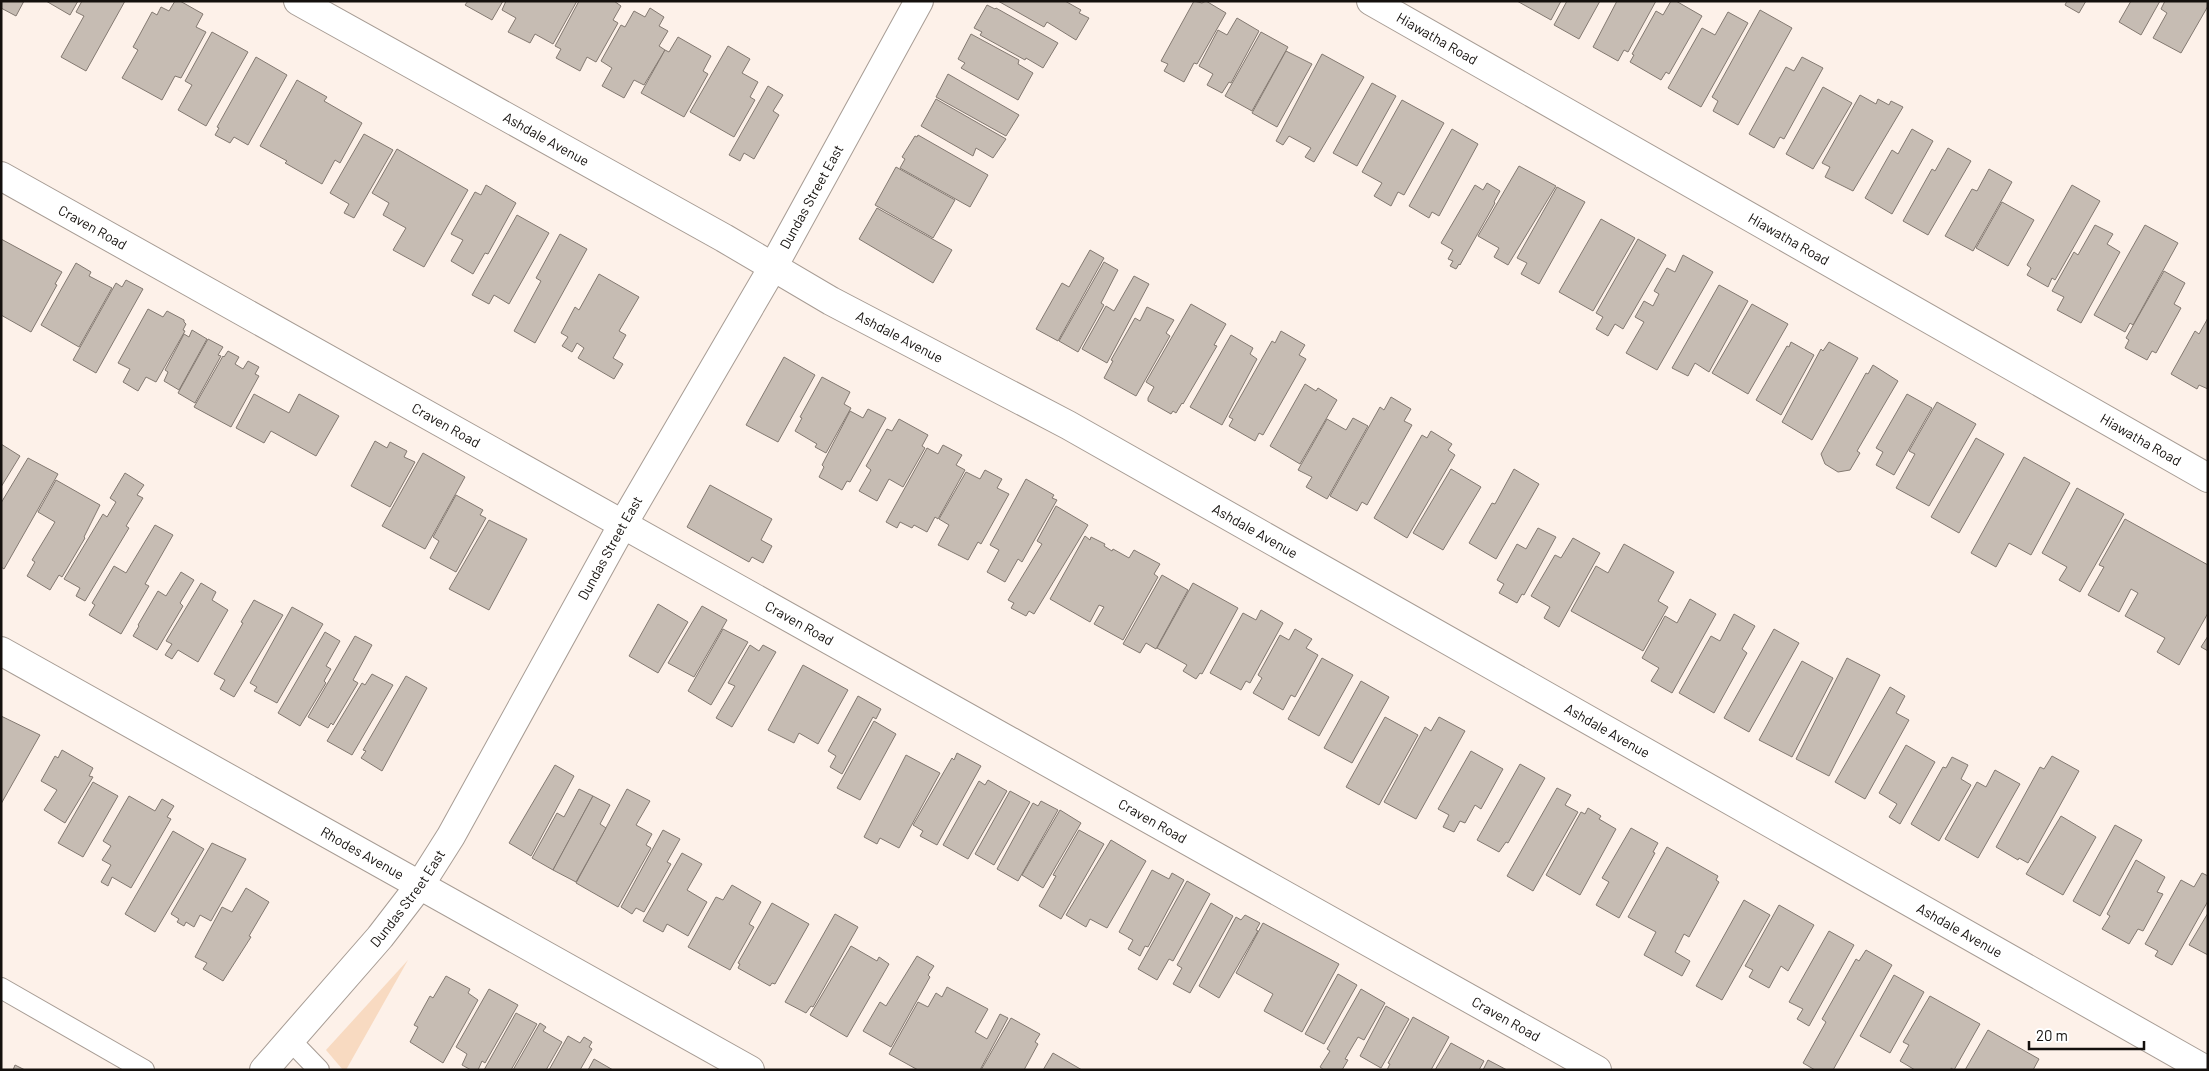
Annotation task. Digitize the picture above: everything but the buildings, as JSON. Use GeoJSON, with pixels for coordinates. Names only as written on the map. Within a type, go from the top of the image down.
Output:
{"type":"FeatureCollection","features":[{"type":"Feature","properties":{"kind":"street","name":"Ashdale Avenue"},"geometry":{"type":"LineString","coordinates":[[298,1],[831,301],[1068,425],[2206,1070]]}},
{"type":"Feature","properties":{"kind":"street","name":"Dundas Street East"},"geometry":{"type":"LineString","coordinates":[[264,1070],[380,937],[420,885],[451,836],[624,524],[773,267],[920,1]]}},
{"type":"Feature","properties":{"kind":"street","name":"Hiawatha Road"},"geometry":{"type":"LineString","coordinates":[[1371,1],[2208,478]]}},
{"type":"Feature","properties":{"kind":"street","name":"Craven Road"},"geometry":{"type":"LineString","coordinates":[[1,176],[1597,1070]]}},
{"type":"Feature","properties":{"kind":"street","name":"Rhodes Avenue"},"geometry":{"type":"LineString","coordinates":[[1,651],[750,1070]]}},
{"type":"Feature","properties":{"kind":"lane"},"geometry":{"type":"LineString","coordinates":[[1,988],[144,1070]]}},
{"type":"Feature","properties":{"kind":"lane"},"geometry":{"type":"LineString","coordinates":[[290,1040],[319,1070]]}},
{"type":"Feature","properties":{"kind":"shaded area"},"geometry":{"type":"Polygon","coordinates":[[[408,960],[346,1070],[343,1070],[326,1050],[408,960]]]}}]}
